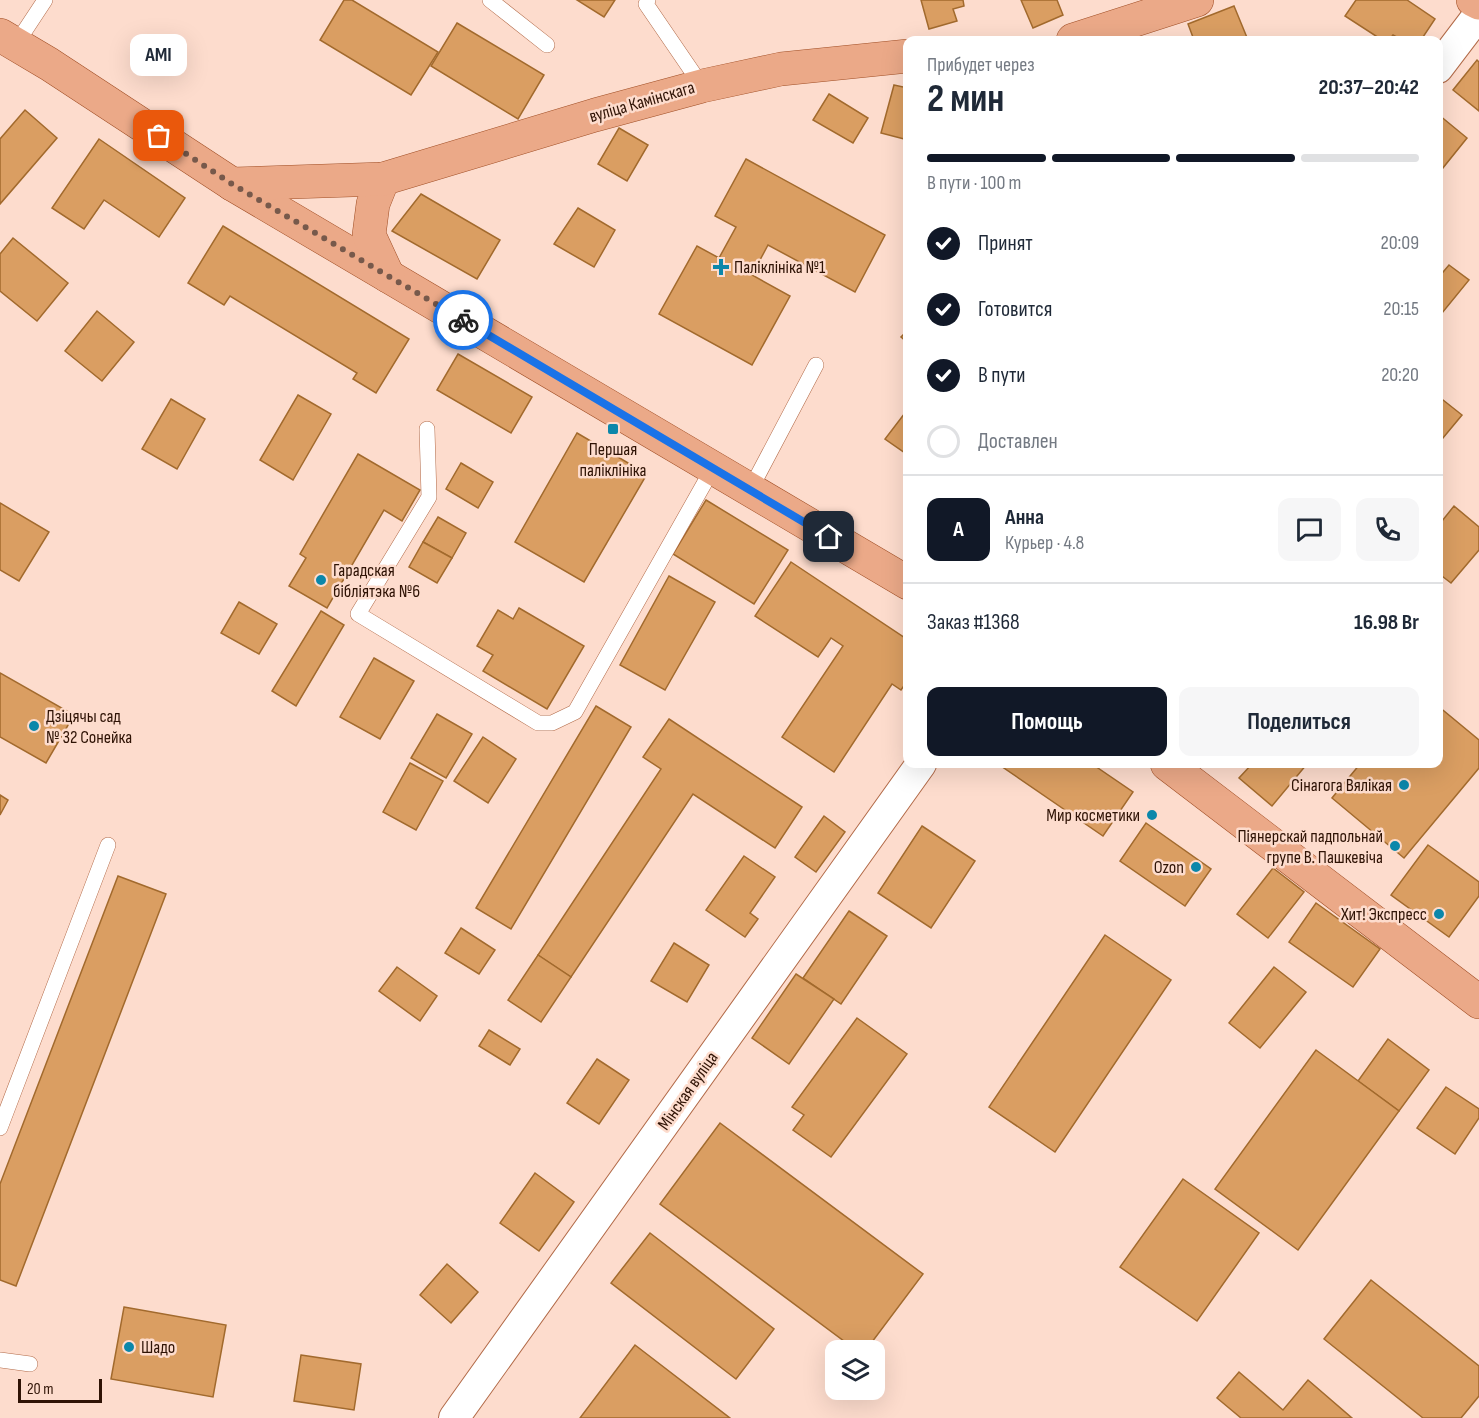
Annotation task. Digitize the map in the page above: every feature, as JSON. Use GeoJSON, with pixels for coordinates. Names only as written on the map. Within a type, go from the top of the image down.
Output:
{"type":"FeatureCollection","features":[{"type":"Feature","properties":{"kind":"main road"},"geometry":{"type":"LineString","coordinates":[[1085,36],[1197,0]]}},
{"type":"Feature","properties":{"kind":"main road"},"geometry":{"type":"LineString","coordinates":[[1473,0],[1479,3]]}},
{"type":"Feature","properties":{"kind":"main road"},"geometry":{"type":"LineString","coordinates":[[8,40],[49,64],[232,184],[903,580]]}},
{"type":"Feature","properties":{"kind":"main road","name":"вуліца Камінскага"},"geometry":{"type":"LineString","coordinates":[[232,184],[383,179],[702,86],[781,69],[903,57]]}},
{"type":"Feature","properties":{"kind":"main road"},"geometry":{"type":"LineString","coordinates":[[383,179],[373,204],[369,236],[388,276]]}},
{"type":"Feature","properties":{"kind":"main road"},"geometry":{"type":"LineString","coordinates":[[1172,768],[1476,993]]}},
{"type":"Feature","properties":{"kind":"street"},"geometry":{"type":"LineString","coordinates":[[1443,61],[1479,14]]}},
{"type":"Feature","properties":{"kind":"street","name":"Мінская вуліца"},"geometry":{"type":"LineString","coordinates":[[454,1418],[918,768]]}},
{"type":"Feature","properties":{"kind":"lane"},"geometry":{"type":"LineString","coordinates":[[8,40],[45,0]]}},
{"type":"Feature","properties":{"kind":"lane"},"geometry":{"type":"LineString","coordinates":[[489,0],[547,45]]}},
{"type":"Feature","properties":{"kind":"lane"},"geometry":{"type":"LineString","coordinates":[[648,0],[646,4],[702,86]]}},
{"type":"Feature","properties":{"kind":"lane"},"geometry":{"type":"LineString","coordinates":[[750,490],[816,365]]}},
{"type":"Feature","properties":{"kind":"lane"},"geometry":{"type":"LineString","coordinates":[[427,429],[429,497],[358,614],[538,723],[552,723],[575,712],[713,468]]}},
{"type":"Feature","properties":{"kind":"lane"},"geometry":{"type":"LineString","coordinates":[[0,1128],[108,845]]}},
{"type":"Feature","properties":{"kind":"lane"},"geometry":{"type":"LineString","coordinates":[[0,1360],[30,1364]]}},
{"type":"Feature","properties":{"kind":"building"},"geometry":{"type":"Polygon","coordinates":[[[344,0],[352,0],[438,52],[411,95],[320,40],[344,0]]]}},
{"type":"Feature","properties":{"kind":"building"},"geometry":{"type":"Polygon","coordinates":[[[577,0],[615,0],[604,17],[577,0]]]}},
{"type":"Feature","properties":{"kind":"building"},"geometry":{"type":"Polygon","coordinates":[[[921,0],[963,0],[964,6],[953,9],[957,21],[929,29],[921,0]]]}},
{"type":"Feature","properties":{"kind":"building"},"geometry":{"type":"Polygon","coordinates":[[[1021,0],[1057,0],[1063,15],[1033,28],[1021,0]]]}},
{"type":"Feature","properties":{"kind":"building"},"geometry":{"type":"Polygon","coordinates":[[[1356,0],[1407,0],[1435,19],[1424,36],[1376,36],[1345,16],[1356,0]]]}},
{"type":"Feature","properties":{"kind":"building"},"geometry":{"type":"Polygon","coordinates":[[[1234,6],[1246,36],[1192,36],[1188,24],[1234,6]]]}},
{"type":"Feature","properties":{"kind":"building"},"geometry":{"type":"Polygon","coordinates":[[[457,23],[544,75],[518,119],[431,66],[457,23]]]}},
{"type":"Feature","properties":{"kind":"building"},"geometry":{"type":"Polygon","coordinates":[[[1477,60],[1479,62],[1479,111],[1453,90],[1477,60]]]}},
{"type":"Feature","properties":{"kind":"building"},"geometry":{"type":"Polygon","coordinates":[[[894,85],[903,87],[903,139],[881,133],[894,85]]]}},
{"type":"Feature","properties":{"kind":"building"},"geometry":{"type":"Polygon","coordinates":[[[829,94],[868,118],[853,143],[813,120],[829,94]]]}},
{"type":"Feature","properties":{"kind":"building"},"geometry":{"type":"Polygon","coordinates":[[[25,110],[57,138],[0,204],[0,139],[25,110]]]}},
{"type":"Feature","properties":{"kind":"building"},"geometry":{"type":"Polygon","coordinates":[[[1443,118],[1467,138],[1443,168],[1443,118]]]}},
{"type":"Feature","properties":{"kind":"building"},"geometry":{"type":"Polygon","coordinates":[[[619,128],[648,145],[627,181],[598,164],[619,128]]]}},
{"type":"Feature","properties":{"kind":"building"},"geometry":{"type":"Polygon","coordinates":[[[99,139],[185,198],[159,237],[104,200],[84,229],[52,208],[99,139]]]}},
{"type":"Feature","properties":{"kind":"building","name":"Паліклініка №1"},"geometry":{"type":"Polygon","coordinates":[[[746,159],[885,235],[855,292],[768,245],[752,275],[790,296],[752,365],[659,314],[697,246],[719,258],[736,227],[715,216],[746,159]]]}},
{"type":"Feature","properties":{"kind":"building"},"geometry":{"type":"Polygon","coordinates":[[[421,194],[500,240],[477,279],[392,231],[421,194]]]}},
{"type":"Feature","properties":{"kind":"building"},"geometry":{"type":"Polygon","coordinates":[[[578,208],[615,230],[594,267],[554,244],[578,208]]]}},
{"type":"Feature","properties":{"kind":"building"},"geometry":{"type":"Polygon","coordinates":[[[223,226],[409,339],[376,393],[353,379],[357,373],[230,296],[224,305],[188,283],[223,226]]]}},
{"type":"Feature","properties":{"kind":"building"},"geometry":{"type":"Polygon","coordinates":[[[13,238],[68,283],[37,321],[0,291],[0,254],[13,238]]]}},
{"type":"Feature","properties":{"kind":"building"},"geometry":{"type":"Polygon","coordinates":[[[1449,265],[1469,280],[1443,312],[1443,272],[1449,265]]]}},
{"type":"Feature","properties":{"kind":"building"},"geometry":{"type":"Polygon","coordinates":[[[97,311],[134,342],[102,381],[65,351],[97,311]]]}},
{"type":"Feature","properties":{"kind":"building"},"geometry":{"type":"Polygon","coordinates":[[[458,354],[532,397],[511,433],[437,390],[458,354]]]}},
{"type":"Feature","properties":{"kind":"building"},"geometry":{"type":"Polygon","coordinates":[[[298,395],[331,414],[293,480],[260,460],[298,395]]]}},
{"type":"Feature","properties":{"kind":"building"},"geometry":{"type":"Polygon","coordinates":[[[171,399],[205,419],[177,469],[142,449],[171,399]]]}},
{"type":"Feature","properties":{"kind":"building"},"geometry":{"type":"Polygon","coordinates":[[[1443,400],[1462,415],[1443,438],[1443,400]]]}},
{"type":"Feature","properties":{"kind":"building"},"geometry":{"type":"Polygon","coordinates":[[[903,416],[903,452],[885,439],[903,416]]]}},
{"type":"Feature","properties":{"kind":"building"},"geometry":{"type":"Polygon","coordinates":[[[577,433],[647,474],[584,582],[515,542],[577,433]]]}},
{"type":"Feature","properties":{"kind":"building"},"geometry":{"type":"Polygon","coordinates":[[[358,454],[420,490],[402,521],[384,510],[327,608],[289,586],[306,558],[300,554],[358,454]]]}},
{"type":"Feature","properties":{"kind":"building"},"geometry":{"type":"Polygon","coordinates":[[[461,463],[493,482],[478,508],[446,489],[461,463]]]}},
{"type":"Feature","properties":{"kind":"building"},"geometry":{"type":"Polygon","coordinates":[[[706,500],[788,550],[754,604],[673,554],[706,500]]]}},
{"type":"Feature","properties":{"kind":"building"},"geometry":{"type":"Polygon","coordinates":[[[0,503],[49,532],[19,581],[0,570],[0,503]]]}},
{"type":"Feature","properties":{"kind":"building"},"geometry":{"type":"Polygon","coordinates":[[[1454,506],[1479,527],[1479,550],[1451,583],[1443,577],[1443,520],[1454,506]]]}},
{"type":"Feature","properties":{"kind":"building"},"geometry":{"type":"Polygon","coordinates":[[[438,517],[466,533],[452,558],[423,542],[438,517]]]}},
{"type":"Feature","properties":{"kind":"building"},"geometry":{"type":"Polygon","coordinates":[[[423,542],[452,558],[437,583],[409,567],[423,542]]]}},
{"type":"Feature","properties":{"kind":"building"},"geometry":{"type":"Polygon","coordinates":[[[791,562],[903,637],[903,687],[901,690],[892,684],[834,772],[782,737],[843,646],[831,638],[818,657],[755,616],[791,562]]]}},
{"type":"Feature","properties":{"kind":"building"},"geometry":{"type":"Polygon","coordinates":[[[669,576],[715,602],[665,690],[620,665],[669,576]]]}},
{"type":"Feature","properties":{"kind":"building"},"geometry":{"type":"Polygon","coordinates":[[[239,602],[277,624],[259,654],[221,633],[239,602]]]}},
{"type":"Feature","properties":{"kind":"building"},"geometry":{"type":"Polygon","coordinates":[[[519,608],[584,646],[547,709],[483,671],[493,655],[477,646],[498,610],[513,619],[519,608]]]}},
{"type":"Feature","properties":{"kind":"building"},"geometry":{"type":"Polygon","coordinates":[[[321,611],[344,625],[296,706],[272,691],[321,611]]]}},
{"type":"Feature","properties":{"kind":"building"},"geometry":{"type":"Polygon","coordinates":[[[374,658],[414,681],[380,739],[340,717],[374,658]]]}},
{"type":"Feature","properties":{"kind":"building","name":"Дзіцячы сад № 32 Сонейка"},"geometry":{"type":"Polygon","coordinates":[[[0,673],[74,715],[46,763],[0,737],[0,673]]]}},
{"type":"Feature","properties":{"kind":"building"},"geometry":{"type":"Polygon","coordinates":[[[596,706],[631,727],[511,929],[476,908],[596,706]]]}},
{"type":"Feature","properties":{"kind":"building"},"geometry":{"type":"Polygon","coordinates":[[[1443,710],[1479,740],[1479,768],[1404,858],[1332,798],[1357,768],[1443,768],[1443,710]]]}},
{"type":"Feature","properties":{"kind":"building"},"geometry":{"type":"Polygon","coordinates":[[[437,714],[472,734],[446,778],[411,758],[437,714]]]}},
{"type":"Feature","properties":{"kind":"building"},"geometry":{"type":"Polygon","coordinates":[[[669,719],[802,807],[775,848],[693,794],[571,977],[538,955],[661,769],[643,757],[669,719]]]}},
{"type":"Feature","properties":{"kind":"building"},"geometry":{"type":"Polygon","coordinates":[[[483,737],[516,759],[488,803],[454,781],[483,737]]]}},
{"type":"Feature","properties":{"kind":"building"},"geometry":{"type":"Polygon","coordinates":[[[410,763],[443,781],[416,830],[383,812],[410,763]]]}},
{"type":"Feature","properties":{"kind":"building"},"geometry":{"type":"Polygon","coordinates":[[[1004,768],[1098,768],[1133,792],[1103,836],[1004,768]]]}},
{"type":"Feature","properties":{"kind":"building"},"geometry":{"type":"Polygon","coordinates":[[[1248,768],[1304,768],[1272,806],[1239,778],[1248,768]]]}},
{"type":"Feature","properties":{"kind":"building"},"geometry":{"type":"Polygon","coordinates":[[[0,795],[8,800],[0,815],[0,795]]]}},
{"type":"Feature","properties":{"kind":"building"},"geometry":{"type":"Polygon","coordinates":[[[824,816],[845,832],[816,872],[795,857],[824,816]]]}},
{"type":"Feature","properties":{"kind":"building"},"geometry":{"type":"Polygon","coordinates":[[[1146,823],[1211,869],[1185,906],[1120,861],[1146,823]]]}},
{"type":"Feature","properties":{"kind":"building"},"geometry":{"type":"Polygon","coordinates":[[[922,826],[975,861],[931,928],[878,893],[922,826]]]}},
{"type":"Feature","properties":{"kind":"building"},"geometry":{"type":"Polygon","coordinates":[[[1428,845],[1479,882],[1479,896],[1449,937],[1391,895],[1428,845]]]}},
{"type":"Feature","properties":{"kind":"building"},"geometry":{"type":"Polygon","coordinates":[[[744,856],[775,877],[750,913],[758,919],[745,937],[706,910],[744,856]]]}},
{"type":"Feature","properties":{"kind":"building"},"geometry":{"type":"Polygon","coordinates":[[[1273,868],[1304,892],[1268,938],[1237,914],[1273,868]]]}},
{"type":"Feature","properties":{"kind":"building"},"geometry":{"type":"Polygon","coordinates":[[[118,876],[166,894],[16,1286],[0,1280],[0,1184],[118,876]]]}},
{"type":"Feature","properties":{"kind":"building"},"geometry":{"type":"Polygon","coordinates":[[[1316,903],[1380,949],[1353,987],[1289,942],[1316,903]]]}},
{"type":"Feature","properties":{"kind":"building"},"geometry":{"type":"Polygon","coordinates":[[[849,911],[887,936],[841,1004],[803,978],[849,911]]]}},
{"type":"Feature","properties":{"kind":"building"},"geometry":{"type":"Polygon","coordinates":[[[461,928],[495,950],[479,974],[445,953],[461,928]]]}},
{"type":"Feature","properties":{"kind":"building"},"geometry":{"type":"Polygon","coordinates":[[[1105,935],[1171,980],[1055,1152],[989,1107],[1105,935]]]}},
{"type":"Feature","properties":{"kind":"building"},"geometry":{"type":"Polygon","coordinates":[[[674,943],[709,965],[687,1002],[651,981],[674,943]]]}},
{"type":"Feature","properties":{"kind":"building"},"geometry":{"type":"Polygon","coordinates":[[[538,955],[571,977],[541,1022],[508,1000],[538,955]]]}},
{"type":"Feature","properties":{"kind":"building"},"geometry":{"type":"Polygon","coordinates":[[[397,967],[437,996],[420,1021],[379,991],[397,967]]]}},
{"type":"Feature","properties":{"kind":"building"},"geometry":{"type":"Polygon","coordinates":[[[1274,967],[1306,992],[1260,1048],[1229,1023],[1274,967]]]}},
{"type":"Feature","properties":{"kind":"building"},"geometry":{"type":"Polygon","coordinates":[[[796,974],[834,999],[789,1064],[752,1038],[796,974]]]}},
{"type":"Feature","properties":{"kind":"building"},"geometry":{"type":"Polygon","coordinates":[[[857,1018],[907,1054],[831,1157],[793,1130],[804,1115],[792,1107],[857,1018]]]}},
{"type":"Feature","properties":{"kind":"building"},"geometry":{"type":"Polygon","coordinates":[[[489,1030],[520,1049],[510,1065],[479,1046],[489,1030]]]}},
{"type":"Feature","properties":{"kind":"building"},"geometry":{"type":"Polygon","coordinates":[[[1388,1039],[1429,1070],[1399,1111],[1358,1081],[1388,1039]]]}},
{"type":"Feature","properties":{"kind":"building"},"geometry":{"type":"Polygon","coordinates":[[[1316,1050],[1399,1111],[1298,1250],[1215,1189],[1316,1050]]]}},
{"type":"Feature","properties":{"kind":"building"},"geometry":{"type":"Polygon","coordinates":[[[597,1059],[629,1080],[599,1124],[567,1103],[597,1059]]]}},
{"type":"Feature","properties":{"kind":"building"},"geometry":{"type":"Polygon","coordinates":[[[1446,1087],[1479,1109],[1479,1118],[1455,1154],[1417,1128],[1446,1087]]]}},
{"type":"Feature","properties":{"kind":"building"},"geometry":{"type":"Polygon","coordinates":[[[720,1123],[923,1274],[874,1340],[843,1340],[660,1204],[720,1123]]]}},
{"type":"Feature","properties":{"kind":"building"},"geometry":{"type":"Polygon","coordinates":[[[535,1173],[574,1202],[539,1251],[500,1223],[535,1173]]]}},
{"type":"Feature","properties":{"kind":"building"},"geometry":{"type":"Polygon","coordinates":[[[1183,1179],[1259,1233],[1197,1321],[1120,1267],[1183,1179]]]}},
{"type":"Feature","properties":{"kind":"building"},"geometry":{"type":"Polygon","coordinates":[[[650,1233],[774,1329],[736,1379],[611,1283],[650,1233]]]}},
{"type":"Feature","properties":{"kind":"building"},"geometry":{"type":"Polygon","coordinates":[[[447,1264],[478,1292],[451,1323],[420,1295],[447,1264]]]}},
{"type":"Feature","properties":{"kind":"building"},"geometry":{"type":"Polygon","coordinates":[[[1371,1280],[1479,1366],[1479,1396],[1461,1418],[1423,1418],[1324,1339],[1371,1280]]]}},
{"type":"Feature","properties":{"kind":"building"},"geometry":{"type":"Polygon","coordinates":[[[124,1307],[226,1325],[213,1397],[111,1379],[124,1307]]]}},
{"type":"Feature","properties":{"kind":"building"},"geometry":{"type":"Polygon","coordinates":[[[635,1345],[730,1418],[580,1418],[635,1345]]]}},
{"type":"Feature","properties":{"kind":"building"},"geometry":{"type":"Polygon","coordinates":[[[301,1355],[361,1364],[354,1410],[294,1401],[301,1355]]]}},
{"type":"Feature","properties":{"kind":"building"},"geometry":{"type":"Polygon","coordinates":[[[1239,1372],[1283,1410],[1308,1380],[1352,1418],[1241,1418],[1217,1398],[1239,1372]]]}},
{"type":"Feature","properties":{"kind":"way so far"},"geometry":{"type":"LineString","coordinates":[[159,136],[232,184],[463,320]]}},
{"type":"Feature","properties":{"kind":"place","name":"АМІ"},"geometry":{"type":"Point","coordinates":[159,136]}},
{"type":"Feature","properties":{"kind":"place","name":"Паліклініка №1"},"geometry":{"type":"Point","coordinates":[721,267]}},
{"type":"Feature","properties":{"kind":"place","name":"Першая паліклініка"},"geometry":{"type":"Point","coordinates":[613,429]}},
{"type":"Feature","properties":{"kind":"place","name":"Гарадская бібліятэка №6"},"geometry":{"type":"Point","coordinates":[321,580]}},
{"type":"Feature","properties":{"kind":"place","name":"Дзіцячы сад № 32 Сонейка"},"geometry":{"type":"Point","coordinates":[34,726]}},
{"type":"Feature","properties":{"kind":"place","name":"Сінагога Вялікая"},"geometry":{"type":"Point","coordinates":[1404,785]}},
{"type":"Feature","properties":{"kind":"place","name":"Мир косметики"},"geometry":{"type":"Point","coordinates":[1152,815]}},
{"type":"Feature","properties":{"kind":"place","name":"Піянерскай падпольнай групе В. Пашкевіча"},"geometry":{"type":"Point","coordinates":[1395,846]}},
{"type":"Feature","properties":{"kind":"place","name":"Ozon"},"geometry":{"type":"Point","coordinates":[1196,867]}},
{"type":"Feature","properties":{"kind":"place","name":"Хит! Экспресс"},"geometry":{"type":"Point","coordinates":[1439,914]}},
{"type":"Feature","properties":{"kind":"place","name":"Шадо"},"geometry":{"type":"Point","coordinates":[129,1347]}},
{"type":"Feature","properties":{"kind":"route"},"geometry":{"type":"LineString","coordinates":[[463,320],[829,537]]}}]}
